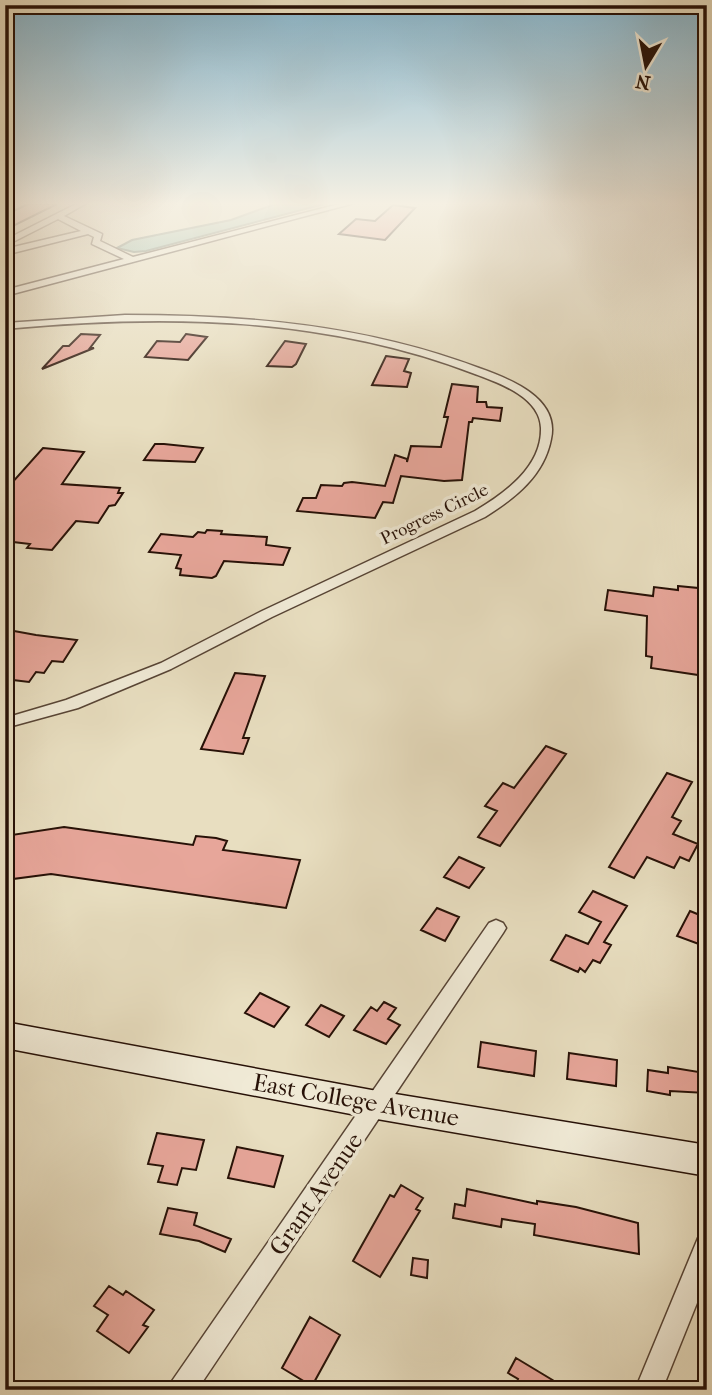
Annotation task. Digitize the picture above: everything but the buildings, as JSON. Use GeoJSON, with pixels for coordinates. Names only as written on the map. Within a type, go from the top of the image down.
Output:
{"type":"FeatureCollection","features":[{"type":"Feature","properties":{"kind":"main road","name":"East College Avenue"},"geometry":{"type":"LineString","coordinates":[[5,1035],[377,1105],[707,1161]]}},
{"type":"Feature","properties":{"kind":"street"},"geometry":{"type":"LineString","coordinates":[[5,293],[97,269]]}},
{"type":"Feature","properties":{"kind":"street","name":"Progress Circle"},"geometry":{"type":"LineString","coordinates":[[5,326],[115,318],[189,318],[296,327],[356,336],[440,356],[505,382],[523,391],[533,401],[547,427],[543,455],[538,465],[512,493],[480,514],[267,614],[166,666],[72,704],[5,723]]}},
{"type":"Feature","properties":{"kind":"street","name":"Grant Avenue"},"geometry":{"type":"LineString","coordinates":[[181,1390],[496,928]]}},
{"type":"Feature","properties":{"kind":"street"},"geometry":{"type":"LineString","coordinates":[[648,1390],[707,1247]]}}]}
